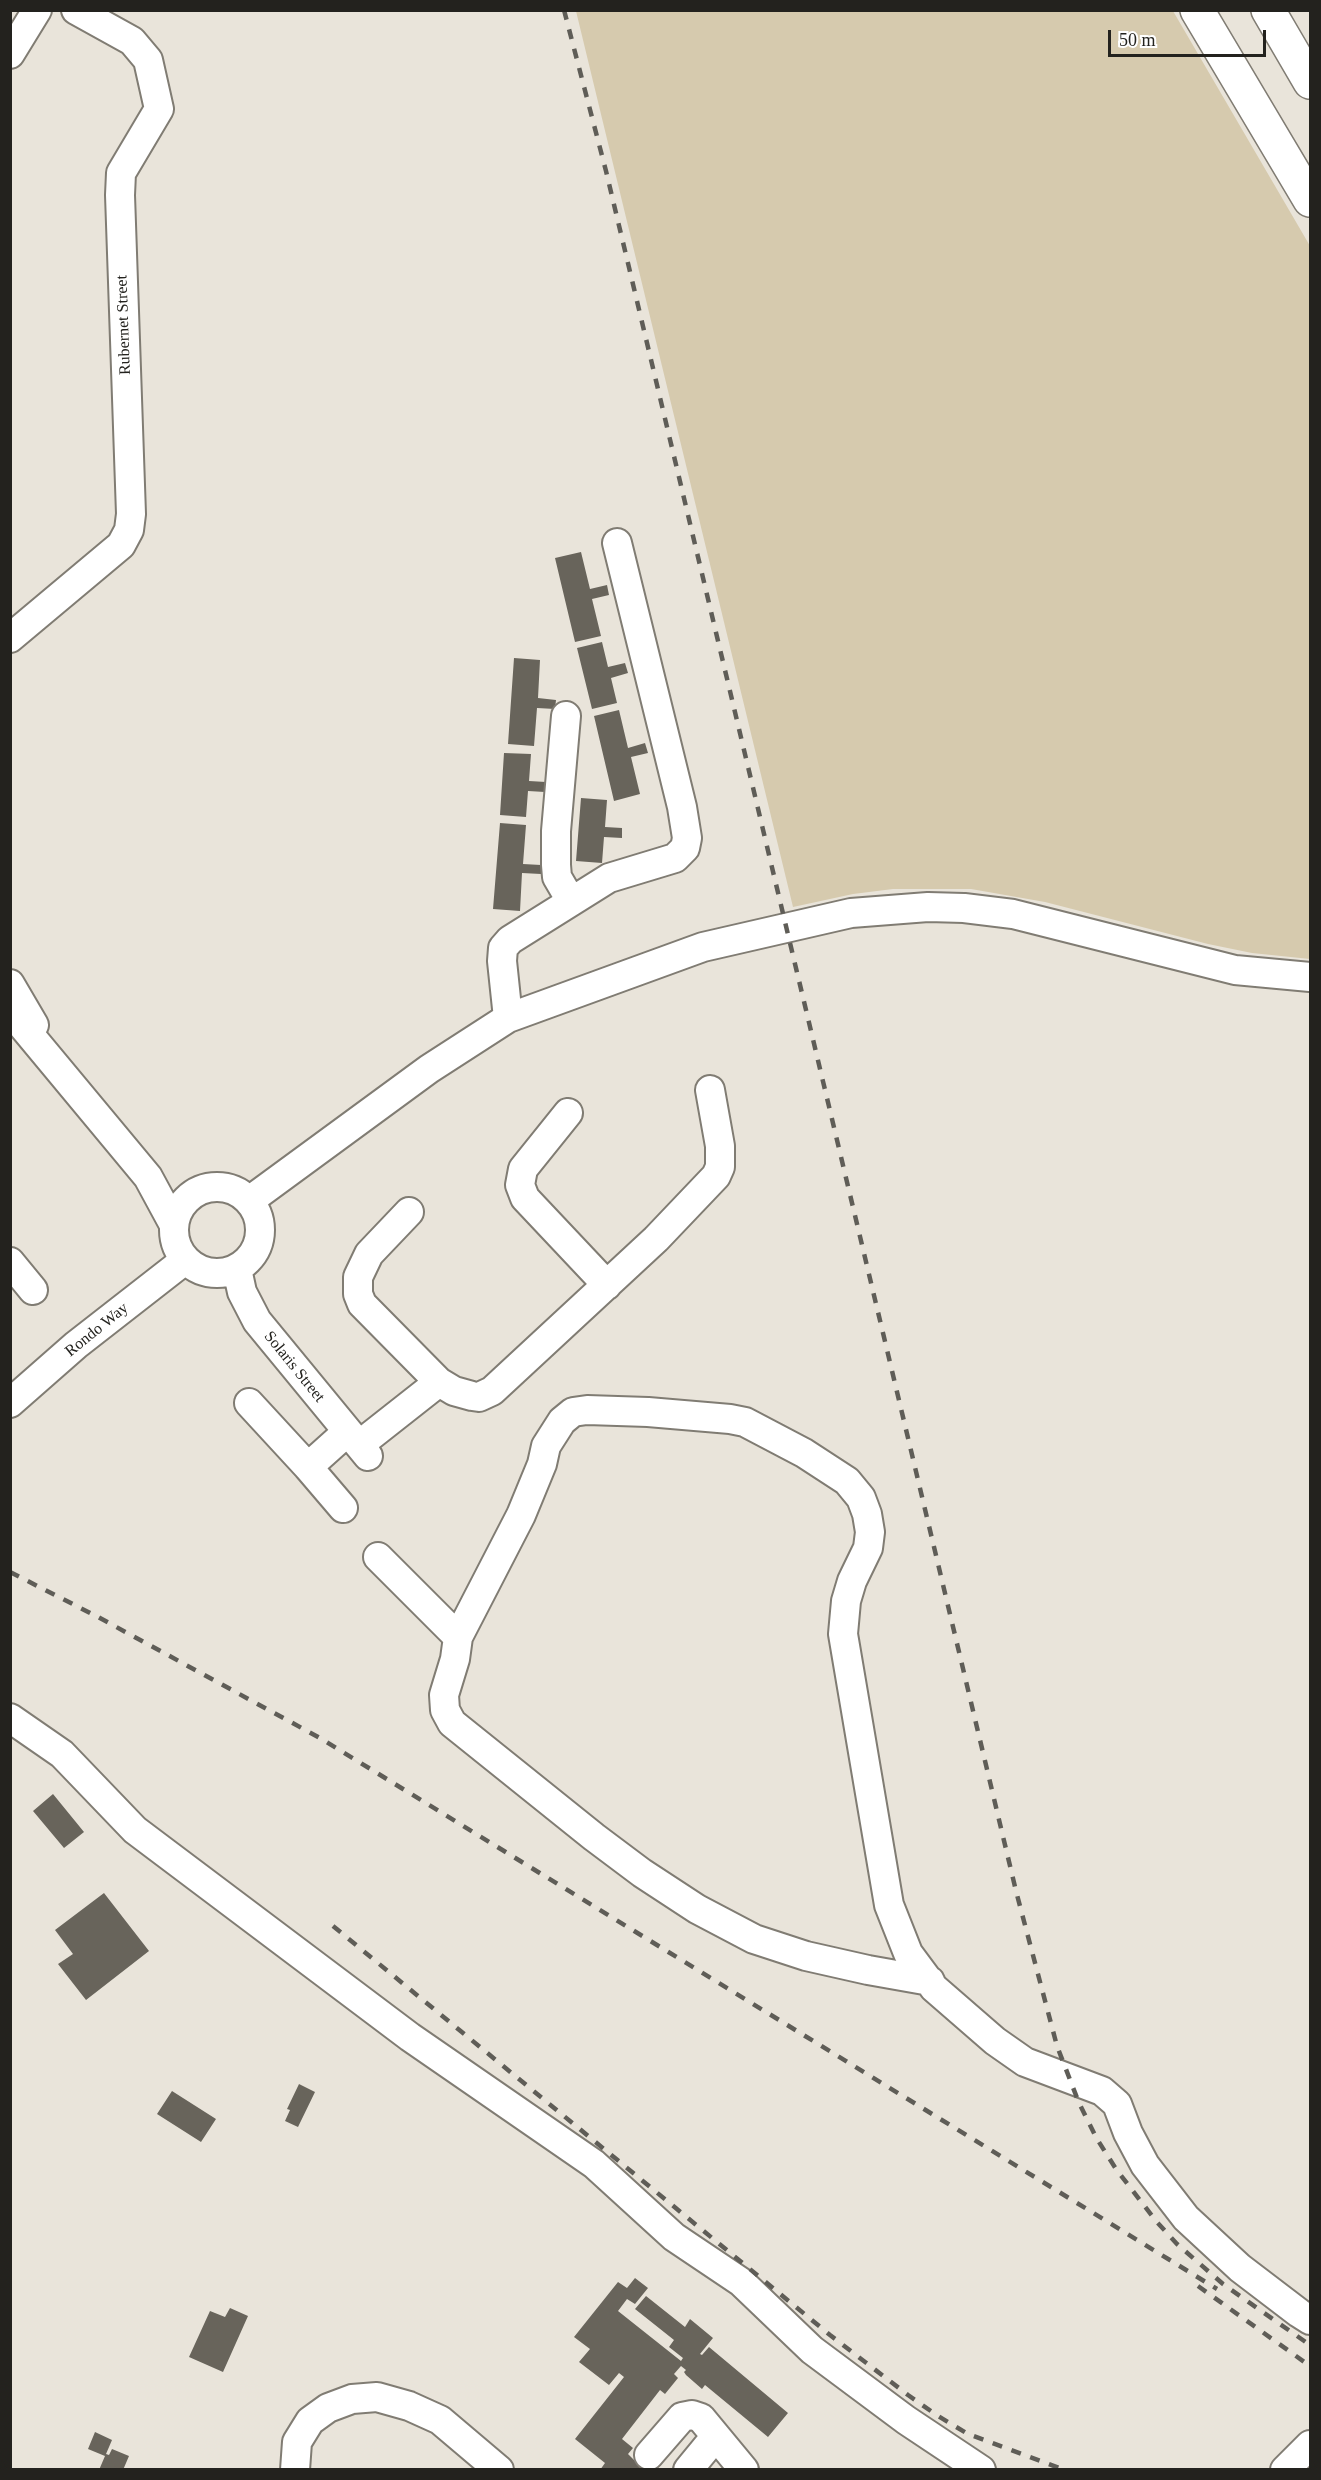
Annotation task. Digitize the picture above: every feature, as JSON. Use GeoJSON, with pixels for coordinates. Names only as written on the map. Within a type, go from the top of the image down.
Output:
{"type":"FeatureCollection","features":[{"type":"Feature","properties":{"kind":"main road"},"geometry":{"type":"LineString","coordinates":[[1197,10],[1306,181]]}},
{"type":"Feature","properties":{"kind":"main road"},"geometry":{"type":"LineString","coordinates":[[1268,10],[1311,82]]}},
{"type":"Feature","properties":{"kind":"street"},"geometry":{"type":"LineString","coordinates":[[10,54],[37,10]]}},
{"type":"Feature","properties":{"kind":"street","name":"Rubernet Street"},"geometry":{"type":"LineString","coordinates":[[10,638],[121,545],[129,530],[131,514],[121,173],[159,109],[148,60],[132,41],[76,10]]}},
{"type":"Feature","properties":{"kind":"street"},"geometry":{"type":"LineString","coordinates":[[508,1018],[503,948],[510,940],[609,878],[675,858],[685,848],[687,838],[682,807],[617,543]]}},
{"type":"Feature","properties":{"kind":"street"},"geometry":{"type":"LineString","coordinates":[[566,716],[556,831],[556,865],[557,877],[571,901]]}},
{"type":"Feature","properties":{"kind":"street"},"geometry":{"type":"LineString","coordinates":[[249,1201],[429,1069],[508,1018],[703,947],[851,913],[896,908],[964,908],[1013,914],[1234,970],[1311,977]]}},
{"type":"Feature","properties":{"kind":"street"},"geometry":{"type":"LineString","coordinates":[[10,984],[33,1024],[47,1057]]}},
{"type":"Feature","properties":{"kind":"street"},"geometry":{"type":"LineString","coordinates":[[10,1011],[148,1177],[174,1225]]}},
{"type":"Feature","properties":{"kind":"street"},"geometry":{"type":"LineString","coordinates":[[10,1027],[47,1057]]}},
{"type":"Feature","properties":{"kind":"street"},"geometry":{"type":"LineString","coordinates":[[409,1212],[369,1254],[358,1277],[358,1294],[362,1304],[439,1382],[454,1391],[479,1397],[492,1391],[656,1239],[716,1176],[720,1167],[720,1152],[710,1090]]}},
{"type":"Feature","properties":{"kind":"street"},"geometry":{"type":"LineString","coordinates":[[568,1113],[523,1169],[520,1185],[525,1198],[606,1285]]}},
{"type":"Feature","properties":{"kind":"street"},"geometry":{"type":"LineString","coordinates":[[148,1177],[193,1195]]}},
{"type":"Feature","properties":{"kind":"street"},"geometry":{"type":"LineString","coordinates":[[208,1188],[230,1189],[249,1201],[256,1210],[261,1232],[254,1253],[237,1269],[227,1272],[204,1272],[185,1260],[175,1240],[174,1225],[180,1207],[193,1195],[208,1188]]}},
{"type":"Feature","properties":{"kind":"street","name":"Rondo Way"},"geometry":{"type":"LineString","coordinates":[[10,1402],[76,1346],[185,1260]]}},
{"type":"Feature","properties":{"kind":"street"},"geometry":{"type":"LineString","coordinates":[[10,1262],[33,1290]]}},
{"type":"Feature","properties":{"kind":"street","name":"Solaris Street"},"geometry":{"type":"LineString","coordinates":[[237,1269],[242,1292],[253,1314],[358,1445]]}},
{"type":"Feature","properties":{"kind":"street"},"geometry":{"type":"LineString","coordinates":[[308,1467],[358,1445],[439,1382]]}},
{"type":"Feature","properties":{"kind":"street"},"geometry":{"type":"LineString","coordinates":[[249,1403],[343,1508]]}},
{"type":"Feature","properties":{"kind":"street"},"geometry":{"type":"LineString","coordinates":[[930,1981],[806,1956],[754,1939],[697,1910],[642,1874],[452,1724],[445,1710],[444,1695],[455,1659],[458,1637],[521,1515],[549,1440],[562,1421],[573,1412],[586,1410],[648,1412],[745,1422],[804,1453],[847,1481],[861,1498],[870,1532],[868,1548],[852,1581],[846,1601],[843,1634],[889,1905],[908,1953],[930,1981],[934,1988],[995,2041],[1025,2062],[1102,2091],[1117,2104],[1128,2133],[1145,2165],[1186,2218],[1240,2268],[1311,2320]]}},
{"type":"Feature","properties":{"kind":"street"},"geometry":{"type":"LineString","coordinates":[[378,1557],[458,1637]]}},
{"type":"Feature","properties":{"kind":"street"},"geometry":{"type":"LineString","coordinates":[[10,1718],[62,1754],[135,1830],[410,2037],[594,2164],[674,2237],[741,2282],[812,2350],[906,2420],[981,2469]]}},
{"type":"Feature","properties":{"kind":"street"},"geometry":{"type":"LineString","coordinates":[[295,2469],[297,2442],[310,2421],[336,2405],[352,2399],[377,2397],[409,2406],[440,2420],[500,2469]]}},
{"type":"Feature","properties":{"kind":"street"},"geometry":{"type":"LineString","coordinates":[[649,2455],[682,2417],[692,2415],[701,2418],[744,2469]]}},
{"type":"Feature","properties":{"kind":"street"},"geometry":{"type":"LineString","coordinates":[[688,2469],[716,2436]]}},
{"type":"Feature","properties":{"kind":"street"},"geometry":{"type":"LineString","coordinates":[[1288,2468],[1311,2445]]}},
{"type":"Feature","properties":{"kind":"shaded area"},"geometry":{"type":"Polygon","coordinates":[[[576,11],[1173,11],[1310,246],[1310,959],[1252,953],[1208,944],[1045,902],[971,889],[893,889],[853,894],[793,907],[576,11]]]}},
{"type":"Feature","properties":{"kind":"building"},"geometry":{"type":"Polygon","coordinates":[[[581,552],[590,589],[607,585],[609,595],[592,599],[601,636],[575,642],[555,558],[581,552]]]}},
{"type":"Feature","properties":{"kind":"building"},"geometry":{"type":"Polygon","coordinates":[[[602,642],[608,667],[625,663],[628,673],[611,678],[617,703],[592,709],[577,648],[602,642]]]}},
{"type":"Feature","properties":{"kind":"building"},"geometry":{"type":"Polygon","coordinates":[[[514,658],[540,660],[538,698],[556,700],[555,709],[537,708],[534,746],[508,744],[514,658]]]}},
{"type":"Feature","properties":{"kind":"building"},"geometry":{"type":"Polygon","coordinates":[[[619,710],[628,748],[645,743],[648,753],[631,757],[640,794],[614,801],[594,716],[619,710]]]}},
{"type":"Feature","properties":{"kind":"building"},"geometry":{"type":"Polygon","coordinates":[[[504,753],[531,754],[529,781],[546,782],[545,792],[528,791],[526,817],[500,815],[504,753]]]}},
{"type":"Feature","properties":{"kind":"building"},"geometry":{"type":"Polygon","coordinates":[[[581,798],[607,800],[605,827],[622,828],[622,838],[604,837],[602,863],[576,861],[581,798]]]}},
{"type":"Feature","properties":{"kind":"building"},"geometry":{"type":"Polygon","coordinates":[[[500,823],[526,825],[523,864],[541,865],[541,874],[522,873],[520,911],[493,909],[500,823]]]}},
{"type":"Feature","properties":{"kind":"building"},"geometry":{"type":"Polygon","coordinates":[[[53,1794],[84,1832],[64,1848],[33,1811],[53,1794]]]}},
{"type":"Feature","properties":{"kind":"building"},"geometry":{"type":"Polygon","coordinates":[[[104,1893],[149,1951],[86,2000],[58,1964],[73,1954],[55,1930],[104,1893]]]}},
{"type":"Feature","properties":{"kind":"building"},"geometry":{"type":"Polygon","coordinates":[[[299,2084],[315,2092],[298,2127],[285,2121],[290,2110],[287,2109],[299,2084]]]}},
{"type":"Feature","properties":{"kind":"building"},"geometry":{"type":"Polygon","coordinates":[[[172,2091],[216,2119],[201,2142],[157,2114],[172,2091]]]}},
{"type":"Feature","properties":{"kind":"building"},"geometry":{"type":"Polygon","coordinates":[[[635,2278],[648,2288],[635,2304],[627,2299],[618,2311],[681,2361],[683,2358],[669,2347],[674,2340],[635,2309],[646,2296],[685,2327],[690,2319],[713,2338],[700,2354],[702,2355],[709,2347],[788,2413],[768,2437],[705,2385],[702,2389],[686,2375],[684,2372],[686,2370],[681,2366],[674,2374],[678,2378],[665,2394],[660,2390],[622,2439],[633,2448],[628,2454],[644,2470],[600,2470],[605,2463],[575,2439],[624,2377],[619,2373],[609,2385],[579,2362],[590,2349],[574,2337],[618,2282],[627,2288],[635,2278]]]}},
{"type":"Feature","properties":{"kind":"building"},"geometry":{"type":"Polygon","coordinates":[[[230,2308],[248,2316],[223,2372],[189,2357],[210,2311],[225,2317],[230,2308]]]}},
{"type":"Feature","properties":{"kind":"building"},"geometry":{"type":"Polygon","coordinates":[[[95,2432],[112,2440],[106,2454],[109,2455],[112,2449],[129,2456],[123,2470],[99,2470],[105,2456],[88,2449],[95,2432]]]}},
{"type":"Feature","properties":{"kind":"railway"},"geometry":{"type":"LineString","coordinates":[[564,10],[606,171],[1016,1891],[1057,2046],[1079,2103],[1097,2139],[1116,2169],[1156,2221],[1177,2244],[1223,2284],[1307,2343]]}},
{"type":"Feature","properties":{"kind":"railway"},"geometry":{"type":"LineString","coordinates":[[10,1572],[98,1617],[320,1738],[1217,2289]]}},
{"type":"Feature","properties":{"kind":"railway"},"geometry":{"type":"LineString","coordinates":[[333,1926],[830,2335],[908,2395],[968,2434],[1065,2470]]}},
{"type":"Feature","properties":{"kind":"railway"},"geometry":{"type":"LineString","coordinates":[[1198,2286],[1310,2366]]}}]}
